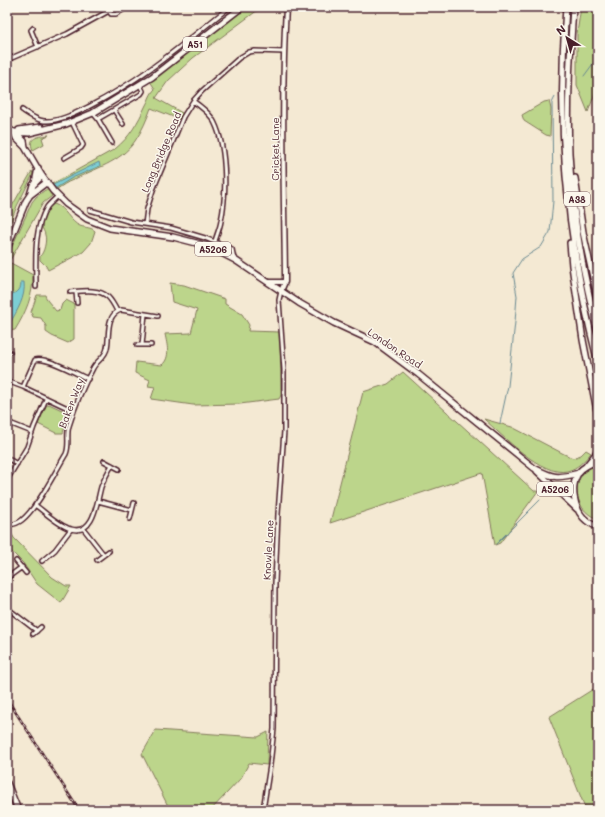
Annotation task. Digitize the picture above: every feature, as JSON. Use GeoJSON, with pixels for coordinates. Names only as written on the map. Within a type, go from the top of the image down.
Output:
{"type":"FeatureCollection","features":[{"type":"Feature","properties":{"kind":"main road","name":"A51"},"geometry":{"type":"LineString","coordinates":[[14,132],[23,133],[50,128],[73,122],[93,112],[140,85],[242,7]]}},
{"type":"Feature","properties":{"kind":"main road","name":"A38"},"geometry":{"type":"LineString","coordinates":[[566,7],[562,74],[562,109],[564,155],[570,222],[570,250],[583,340],[598,416]]}},
{"type":"Feature","properties":{"kind":"main road","name":"A38"},"geometry":{"type":"LineString","coordinates":[[573,7],[569,69],[569,106],[577,196],[598,300]]}},
{"type":"Feature","properties":{"kind":"main road"},"geometry":{"type":"LineString","coordinates":[[569,106],[569,153],[576,222],[587,289],[598,333]]}},
{"type":"Feature","properties":{"kind":"main road","name":"A51"},"geometry":{"type":"LineString","coordinates":[[14,132],[34,128],[50,128]]}},
{"type":"Feature","properties":{"kind":"main road"},"geometry":{"type":"LineString","coordinates":[[25,147],[28,138],[36,131]]}},
{"type":"Feature","properties":{"kind":"main road","name":"London Road"},"geometry":{"type":"LineString","coordinates":[[14,132],[16,138],[25,147],[42,176],[52,189],[58,196],[81,215],[98,224],[110,228],[196,242],[208,246],[234,260],[334,323],[363,336],[418,374],[534,468],[578,510],[587,522],[598,527]]}},
{"type":"Feature","properties":{"kind":"main road"},"geometry":{"type":"LineString","coordinates":[[7,248],[23,207],[30,195],[38,168]]}},
{"type":"Feature","properties":{"kind":"main road"},"geometry":{"type":"LineString","coordinates":[[35,182],[42,176]]}},
{"type":"Feature","properties":{"kind":"main road"},"geometry":{"type":"LineString","coordinates":[[30,195],[47,182]]}},
{"type":"Feature","properties":{"kind":"main road"},"geometry":{"type":"LineString","coordinates":[[570,222],[582,298],[598,362]]}},
{"type":"Feature","properties":{"kind":"main road"},"geometry":{"type":"LineString","coordinates":[[578,510],[574,495],[574,486],[579,473],[595,455],[598,449]]}},
{"type":"Feature","properties":{"kind":"main road"},"geometry":{"type":"LineString","coordinates":[[584,468],[598,462]]}},
{"type":"Feature","properties":{"kind":"main road","name":"London Road"},"geometry":{"type":"LineString","coordinates":[[534,468],[555,477],[566,477],[579,473]]}},
{"type":"Feature","properties":{"kind":"main road"},"geometry":{"type":"LineString","coordinates":[[7,783],[18,810]]}},
{"type":"Feature","properties":{"kind":"street"},"geometry":{"type":"LineString","coordinates":[[7,60],[72,32],[116,7]]}},
{"type":"Feature","properties":{"kind":"street"},"geometry":{"type":"LineString","coordinates":[[109,11],[111,14],[116,14],[128,7]]}},
{"type":"Feature","properties":{"kind":"street","name":"Cricket Lane"},"geometry":{"type":"LineString","coordinates":[[281,291],[285,282],[283,166],[286,7]]}},
{"type":"Feature","properties":{"kind":"street"},"geometry":{"type":"LineString","coordinates":[[22,110],[43,121],[54,120],[71,115],[94,104],[130,84],[227,9]]}},
{"type":"Feature","properties":{"kind":"street"},"geometry":{"type":"LineString","coordinates":[[213,20],[218,26]]}},
{"type":"Feature","properties":{"kind":"street"},"geometry":{"type":"LineString","coordinates":[[33,28],[31,30],[38,47]]}},
{"type":"Feature","properties":{"kind":"street","name":"Long Bridge Road"},"geometry":{"type":"LineString","coordinates":[[145,224],[147,209],[153,190],[184,117],[202,91],[239,58],[249,52],[284,52]]}},
{"type":"Feature","properties":{"kind":"street"},"geometry":{"type":"LineString","coordinates":[[98,120],[141,94],[143,91],[140,85]]}},
{"type":"Feature","properties":{"kind":"street"},"geometry":{"type":"LineString","coordinates":[[194,101],[211,117],[219,133],[223,148],[224,204],[215,241]]}},
{"type":"Feature","properties":{"kind":"street"},"geometry":{"type":"LineString","coordinates":[[114,110],[122,124]]}},
{"type":"Feature","properties":{"kind":"street"},"geometry":{"type":"LineString","coordinates":[[93,112],[112,143]]}},
{"type":"Feature","properties":{"kind":"street"},"geometry":{"type":"LineString","coordinates":[[64,158],[81,148],[83,145],[71,115]]}},
{"type":"Feature","properties":{"kind":"street"},"geometry":{"type":"LineString","coordinates":[[7,127],[14,132],[7,137]]}},
{"type":"Feature","properties":{"kind":"street"},"geometry":{"type":"LineString","coordinates":[[36,287],[36,253],[39,227],[48,206],[58,196]]}},
{"type":"Feature","properties":{"kind":"street","name":"London Road"},"geometry":{"type":"LineString","coordinates":[[90,210],[131,222],[170,228],[215,241],[232,249],[234,260]]}},
{"type":"Feature","properties":{"kind":"street"},"geometry":{"type":"LineString","coordinates":[[98,224],[101,213]]}},
{"type":"Feature","properties":{"kind":"street"},"geometry":{"type":"LineString","coordinates":[[268,282],[285,282]]}},
{"type":"Feature","properties":{"kind":"street"},"geometry":{"type":"LineString","coordinates":[[70,292],[93,291],[103,294],[110,299],[117,311],[121,310],[158,316]]}},
{"type":"Feature","properties":{"kind":"street","name":"Knowle Lane"},"geometry":{"type":"LineString","coordinates":[[262,810],[270,765],[274,729],[275,583],[284,431],[284,370],[279,300],[281,291]]}},
{"type":"Feature","properties":{"kind":"street"},"geometry":{"type":"LineString","coordinates":[[76,292],[77,304]]}},
{"type":"Feature","properties":{"kind":"street","name":"Baker Way"},"geometry":{"type":"LineString","coordinates":[[7,524],[15,524],[22,520],[35,505],[68,451],[68,429],[74,411],[95,365],[106,353],[110,321],[112,316],[117,311]]}},
{"type":"Feature","properties":{"kind":"street"},"geometry":{"type":"LineString","coordinates":[[142,345],[145,314]]}},
{"type":"Feature","properties":{"kind":"street"},"geometry":{"type":"LineString","coordinates":[[137,345],[151,345]]}},
{"type":"Feature","properties":{"kind":"street"},"geometry":{"type":"LineString","coordinates":[[23,387],[36,360],[39,359],[52,362],[88,379]]}},
{"type":"Feature","properties":{"kind":"street"},"geometry":{"type":"LineString","coordinates":[[7,381],[74,411]]}},
{"type":"Feature","properties":{"kind":"street"},"geometry":{"type":"LineString","coordinates":[[7,480],[27,447],[46,399]]}},
{"type":"Feature","properties":{"kind":"street"},"geometry":{"type":"LineString","coordinates":[[7,422],[32,432]]}},
{"type":"Feature","properties":{"kind":"street"},"geometry":{"type":"LineString","coordinates":[[7,458],[17,464]]}},
{"type":"Feature","properties":{"kind":"street"},"geometry":{"type":"LineString","coordinates":[[104,461],[119,469]]}},
{"type":"Feature","properties":{"kind":"street"},"geometry":{"type":"LineString","coordinates":[[35,505],[61,524],[71,529],[83,528],[92,519],[101,488],[112,465]]}},
{"type":"Feature","properties":{"kind":"street"},"geometry":{"type":"LineString","coordinates":[[98,501],[132,510]]}},
{"type":"Feature","properties":{"kind":"street"},"geometry":{"type":"LineString","coordinates":[[130,519],[134,503]]}},
{"type":"Feature","properties":{"kind":"street"},"geometry":{"type":"LineString","coordinates":[[83,528],[104,555]]}},
{"type":"Feature","properties":{"kind":"street"},"geometry":{"type":"LineString","coordinates":[[42,561],[58,547],[71,529]]}},
{"type":"Feature","properties":{"kind":"street"},"geometry":{"type":"LineString","coordinates":[[97,560],[109,551]]}},
{"type":"Feature","properties":{"kind":"street"},"geometry":{"type":"LineString","coordinates":[[16,561],[22,566],[26,573]]}},
{"type":"Feature","properties":{"kind":"street"},"geometry":{"type":"LineString","coordinates":[[7,578],[22,566]]}},
{"type":"Feature","properties":{"kind":"street"},"geometry":{"type":"LineString","coordinates":[[7,608],[37,631]]}},
{"type":"Feature","properties":{"kind":"street"},"geometry":{"type":"LineString","coordinates":[[33,634],[41,627]]}},
{"type":"Feature","properties":{"kind":"green space"},"geometry":{"type":"Polygon","coordinates":[[[245,7],[262,7],[193,58],[168,81],[156,98],[184,114],[181,120],[151,108],[138,137],[122,155],[57,189],[52,184],[115,149],[133,129],[155,89],[150,81],[245,7]]]}},
{"type":"Feature","properties":{"kind":"green space"},"geometry":{"type":"Polygon","coordinates":[[[581,7],[598,7],[598,93],[595,93],[588,112],[577,85],[577,33],[581,7]]]}},
{"type":"Feature","properties":{"kind":"green space"},"geometry":{"type":"Polygon","coordinates":[[[549,101],[551,109],[550,136],[524,121],[522,115],[544,102],[549,101]]]}},
{"type":"Feature","properties":{"kind":"green space"},"geometry":{"type":"Polygon","coordinates":[[[49,135],[42,138],[44,144],[33,150],[31,142],[34,138],[49,135]]]}},
{"type":"Feature","properties":{"kind":"green space"},"geometry":{"type":"Polygon","coordinates":[[[32,171],[33,174],[17,206],[7,231],[7,215],[32,171]]]}},
{"type":"Feature","properties":{"kind":"green space"},"geometry":{"type":"Polygon","coordinates":[[[45,190],[48,190],[52,196],[43,203],[9,262],[33,275],[33,283],[26,310],[15,330],[7,331],[7,258],[32,202],[45,190]]]}},
{"type":"Feature","properties":{"kind":"green space"},"geometry":{"type":"Polygon","coordinates":[[[54,204],[61,208],[76,224],[95,231],[91,243],[83,252],[48,270],[40,260],[46,240],[42,223],[45,214],[54,204]]]}},
{"type":"Feature","properties":{"kind":"green space"},"geometry":{"type":"Polygon","coordinates":[[[170,283],[184,285],[225,299],[225,304],[242,314],[249,325],[248,331],[280,332],[281,395],[279,399],[240,404],[193,405],[151,399],[155,387],[148,386],[150,380],[135,373],[136,362],[162,365],[167,358],[165,334],[191,333],[197,310],[172,302],[170,283]]]}},
{"type":"Feature","properties":{"kind":"green space"},"geometry":{"type":"Polygon","coordinates":[[[37,295],[45,295],[56,311],[60,310],[62,304],[66,300],[74,304],[74,339],[68,343],[52,336],[46,332],[46,326],[41,318],[33,317],[31,312],[37,295]]]}},
{"type":"Feature","properties":{"kind":"green space"},"geometry":{"type":"Polygon","coordinates":[[[403,372],[534,491],[538,491],[500,543],[495,545],[482,473],[330,523],[363,392],[388,384],[403,372]]]}},
{"type":"Feature","properties":{"kind":"green space"},"geometry":{"type":"Polygon","coordinates":[[[49,404],[66,412],[68,415],[63,433],[56,433],[38,424],[46,406],[49,404]]]}},
{"type":"Feature","properties":{"kind":"green space"},"geometry":{"type":"Polygon","coordinates":[[[484,419],[512,427],[573,458],[581,455],[586,450],[591,453],[580,464],[571,470],[557,471],[546,468],[523,453],[484,419]]]}},
{"type":"Feature","properties":{"kind":"green space"},"geometry":{"type":"Polygon","coordinates":[[[598,464],[598,519],[589,514],[583,508],[578,500],[577,491],[578,483],[582,475],[589,468],[598,464]]]}},
{"type":"Feature","properties":{"kind":"green space"},"geometry":{"type":"Polygon","coordinates":[[[7,528],[14,538],[52,577],[66,586],[71,586],[61,603],[37,584],[23,563],[9,549],[7,546],[7,528]]]}},
{"type":"Feature","properties":{"kind":"green space"},"geometry":{"type":"Polygon","coordinates":[[[598,686],[598,810],[586,810],[549,717],[598,686]]]}},
{"type":"Feature","properties":{"kind":"green space"},"geometry":{"type":"Polygon","coordinates":[[[156,730],[258,737],[268,732],[267,765],[249,763],[241,778],[211,810],[170,810],[142,754],[156,730]]]}},
{"type":"Feature","properties":{"kind":"water"},"geometry":{"type":"Polygon","coordinates":[[[99,162],[100,166],[72,178],[56,188],[53,185],[99,162]]]}},
{"type":"Feature","properties":{"kind":"water"},"geometry":{"type":"Polygon","coordinates":[[[21,282],[24,282],[24,293],[18,309],[10,323],[7,324],[7,311],[12,294],[19,290],[21,287],[21,282]]]}},
{"type":"Feature","properties":{"kind":"waterway"},"geometry":{"type":"LineString","coordinates":[[584,76],[598,57]]}},
{"type":"Feature","properties":{"kind":"waterway"},"geometry":{"type":"LineString","coordinates":[[500,423],[508,386],[515,322],[517,296],[513,273],[522,259],[541,247],[550,232],[553,201],[552,103],[555,97]]}},
{"type":"Feature","properties":{"kind":"waterway"},"geometry":{"type":"LineString","coordinates":[[496,544],[540,500]]}},
{"type":"Feature","properties":{"kind":"railway"},"geometry":{"type":"LineString","coordinates":[[7,699],[79,810]]}}]}
